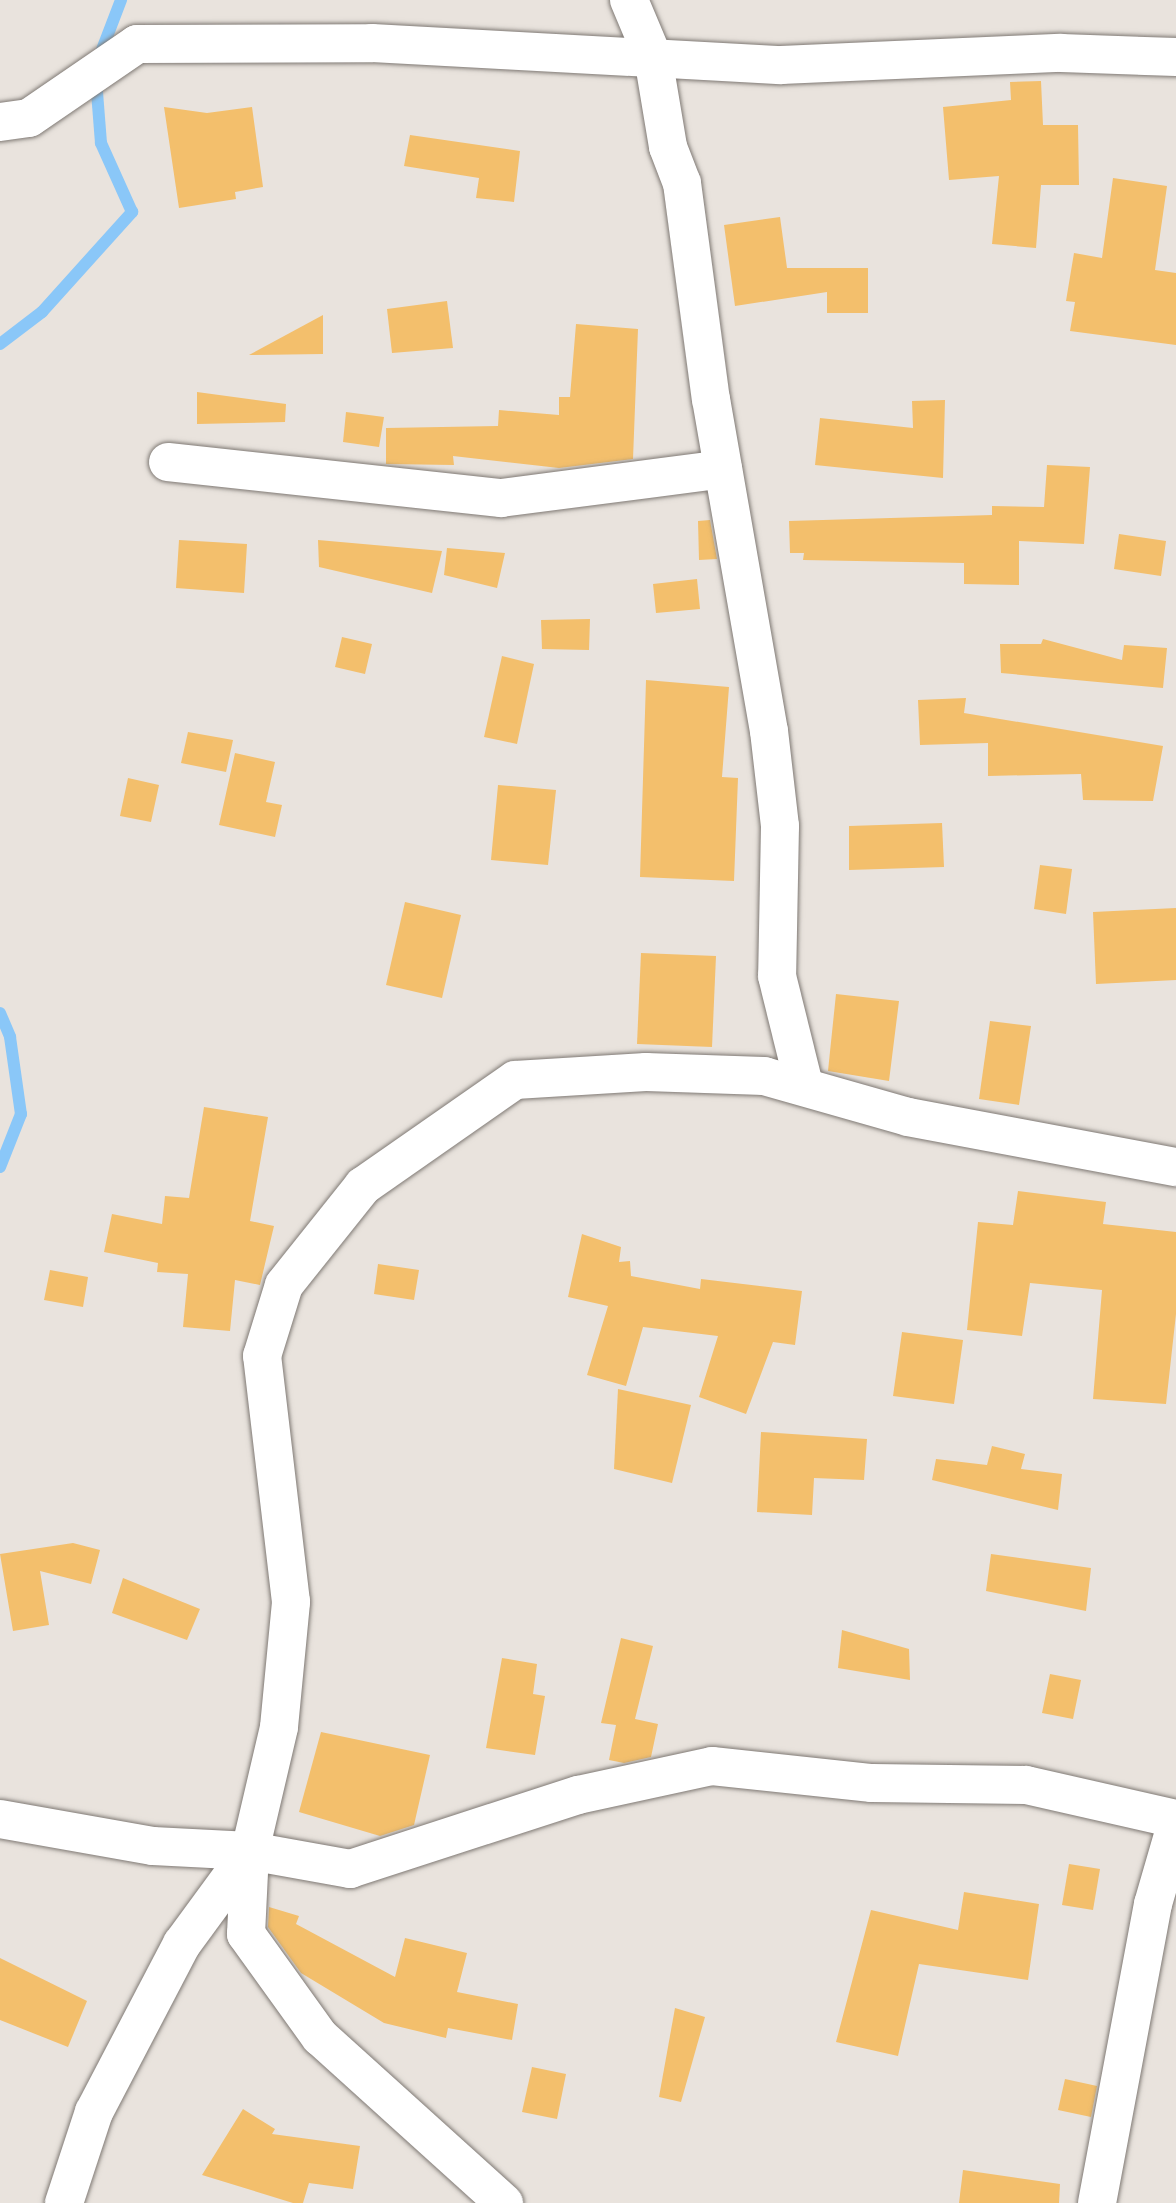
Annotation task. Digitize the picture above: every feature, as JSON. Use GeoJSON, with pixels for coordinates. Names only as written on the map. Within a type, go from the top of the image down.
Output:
{"type":"FeatureCollection","features":[{"type":"Feature","properties":{"kind":"street"},"geometry":{"type":"LineString","coordinates":[[629,0],[653,57],[668,147],[682,183],[723,469],[778,813],[777,976],[804,1085]]}},
{"type":"Feature","properties":{"kind":"street"},"geometry":{"type":"LineString","coordinates":[[0,122],[29,118],[137,44],[372,43],[781,65],[1061,53],[1176,57]]}},
{"type":"Feature","properties":{"kind":"street"},"geometry":{"type":"LineString","coordinates":[[169,461],[501,498],[723,469]]}},
{"type":"Feature","properties":{"kind":"street"},"geometry":{"type":"LineString","coordinates":[[504,2203],[320,2037],[246,1934],[250,1851],[279,1727],[291,1601],[262,1356],[284,1285],[363,1186],[515,1080],[646,1072],[764,1076],[804,1085],[908,1117],[1176,1167]]}},
{"type":"Feature","properties":{"kind":"street"},"geometry":{"type":"LineString","coordinates":[[0,1819],[153,1846],[250,1851],[350,1870],[578,1795],[712,1766],[872,1783],[1026,1785],[1176,1819]]}},
{"type":"Feature","properties":{"kind":"street"},"geometry":{"type":"LineString","coordinates":[[1097,2203],[1153,1905],[1176,1825]]}},
{"type":"Feature","properties":{"kind":"street"},"geometry":{"type":"LineString","coordinates":[[64,2203],[94,2112],[182,1944],[250,1851]]}},
{"type":"Feature","properties":{"kind":"building"},"geometry":{"type":"Polygon","coordinates":[[[1041,81],[1043,125],[1078,125],[1079,185],[1041,185],[1036,248],[992,244],[999,176],[949,180],[943,107],[1011,100],[1010,82],[1041,81]]]}},
{"type":"Feature","properties":{"kind":"building"},"geometry":{"type":"Polygon","coordinates":[[[164,107],[207,113],[252,107],[263,187],[235,192],[236,199],[179,208],[164,107]]]}},
{"type":"Feature","properties":{"kind":"building"},"geometry":{"type":"Polygon","coordinates":[[[410,135],[520,151],[514,202],[476,198],[479,178],[404,166],[410,135]]]}},
{"type":"Feature","properties":{"kind":"building"},"geometry":{"type":"Polygon","coordinates":[[[1113,178],[1167,186],[1155,270],[1176,273],[1176,345],[1070,331],[1075,302],[1066,301],[1074,253],[1102,258],[1113,178]]]}},
{"type":"Feature","properties":{"kind":"building"},"geometry":{"type":"Polygon","coordinates":[[[780,217],[787,268],[868,268],[868,313],[827,313],[827,292],[735,306],[724,225],[780,217]]]}},
{"type":"Feature","properties":{"kind":"building"},"geometry":{"type":"Polygon","coordinates":[[[447,301],[453,348],[392,353],[387,309],[447,301]]]}},
{"type":"Feature","properties":{"kind":"building"},"geometry":{"type":"Polygon","coordinates":[[[323,315],[323,354],[249,355],[323,315]]]}},
{"type":"Feature","properties":{"kind":"building"},"geometry":{"type":"Polygon","coordinates":[[[576,324],[638,329],[633,459],[559,468],[453,456],[454,465],[386,464],[386,428],[498,426],[499,410],[559,415],[559,397],[570,397],[576,324]]]}},
{"type":"Feature","properties":{"kind":"building"},"geometry":{"type":"Polygon","coordinates":[[[197,392],[286,404],[285,422],[197,424],[197,392]]]}},
{"type":"Feature","properties":{"kind":"building"},"geometry":{"type":"Polygon","coordinates":[[[945,400],[943,478],[815,465],[820,418],[913,428],[912,401],[945,400]]]}},
{"type":"Feature","properties":{"kind":"building"},"geometry":{"type":"Polygon","coordinates":[[[346,412],[384,417],[379,447],[343,442],[346,412]]]}},
{"type":"Feature","properties":{"kind":"building"},"geometry":{"type":"Polygon","coordinates":[[[1047,465],[1090,467],[1084,544],[1019,541],[1019,585],[964,584],[964,563],[803,560],[804,553],[790,553],[789,521],[992,515],[992,506],[1044,507],[1047,465]]]}},
{"type":"Feature","properties":{"kind":"building"},"geometry":{"type":"Polygon","coordinates":[[[710,520],[717,559],[699,560],[698,521],[710,520]]]}},
{"type":"Feature","properties":{"kind":"building"},"geometry":{"type":"Polygon","coordinates":[[[1119,534],[1166,541],[1161,576],[1114,569],[1119,534]]]}},
{"type":"Feature","properties":{"kind":"building"},"geometry":{"type":"Polygon","coordinates":[[[179,540],[247,544],[244,593],[176,588],[179,540]]]}},
{"type":"Feature","properties":{"kind":"building"},"geometry":{"type":"Polygon","coordinates":[[[318,540],[442,551],[432,593],[319,567],[318,540]]]}},
{"type":"Feature","properties":{"kind":"building"},"geometry":{"type":"Polygon","coordinates":[[[447,548],[505,553],[497,588],[444,575],[447,548]]]}},
{"type":"Feature","properties":{"kind":"building"},"geometry":{"type":"Polygon","coordinates":[[[697,579],[700,609],[656,613],[653,584],[697,579]]]}},
{"type":"Feature","properties":{"kind":"building"},"geometry":{"type":"Polygon","coordinates":[[[590,619],[589,650],[542,649],[541,620],[590,619]]]}},
{"type":"Feature","properties":{"kind":"building"},"geometry":{"type":"Polygon","coordinates":[[[342,637],[372,644],[365,674],[335,667],[342,637]]]}},
{"type":"Feature","properties":{"kind":"building"},"geometry":{"type":"Polygon","coordinates":[[[1043,639],[1122,660],[1124,645],[1167,648],[1163,688],[1001,673],[1000,644],[1041,644],[1043,639]]]}},
{"type":"Feature","properties":{"kind":"building"},"geometry":{"type":"Polygon","coordinates":[[[502,656],[534,664],[517,744],[484,737],[502,656]]]}},
{"type":"Feature","properties":{"kind":"building"},"geometry":{"type":"Polygon","coordinates":[[[646,680],[729,687],[722,777],[738,778],[734,881],[640,877],[646,680]]]}},
{"type":"Feature","properties":{"kind":"building"},"geometry":{"type":"Polygon","coordinates":[[[966,698],[964,713],[1163,746],[1153,801],[1083,800],[1081,774],[988,776],[988,743],[920,745],[918,700],[966,698]]]}},
{"type":"Feature","properties":{"kind":"building"},"geometry":{"type":"Polygon","coordinates":[[[188,732],[233,740],[226,772],[181,763],[188,732]]]}},
{"type":"Feature","properties":{"kind":"building"},"geometry":{"type":"Polygon","coordinates":[[[235,753],[275,762],[266,802],[282,805],[275,837],[219,825],[235,753]]]}},
{"type":"Feature","properties":{"kind":"building"},"geometry":{"type":"Polygon","coordinates":[[[128,778],[159,785],[151,822],[120,816],[128,778]]]}},
{"type":"Feature","properties":{"kind":"building"},"geometry":{"type":"Polygon","coordinates":[[[498,785],[556,790],[548,865],[491,860],[498,785]]]}},
{"type":"Feature","properties":{"kind":"building"},"geometry":{"type":"Polygon","coordinates":[[[942,823],[944,867],[849,870],[849,826],[942,823]]]}},
{"type":"Feature","properties":{"kind":"building"},"geometry":{"type":"Polygon","coordinates":[[[1040,865],[1072,869],[1066,914],[1034,909],[1040,865]]]}},
{"type":"Feature","properties":{"kind":"building"},"geometry":{"type":"Polygon","coordinates":[[[405,902],[461,915],[442,998],[386,985],[405,902]]]}},
{"type":"Feature","properties":{"kind":"building"},"geometry":{"type":"Polygon","coordinates":[[[1176,908],[1176,980],[1096,984],[1093,912],[1176,908]]]}},
{"type":"Feature","properties":{"kind":"building"},"geometry":{"type":"Polygon","coordinates":[[[641,953],[716,956],[712,1047],[637,1044],[641,953]]]}},
{"type":"Feature","properties":{"kind":"building"},"geometry":{"type":"Polygon","coordinates":[[[836,994],[899,1001],[889,1081],[828,1071],[836,994]]]}},
{"type":"Feature","properties":{"kind":"building"},"geometry":{"type":"Polygon","coordinates":[[[990,1021],[1031,1026],[1019,1105],[979,1099],[990,1021]]]}},
{"type":"Feature","properties":{"kind":"building"},"geometry":{"type":"Polygon","coordinates":[[[204,1107],[268,1117],[250,1221],[274,1226],[260,1285],[235,1280],[230,1331],[183,1327],[188,1274],[157,1272],[158,1263],[104,1252],[112,1214],[162,1224],[165,1196],[189,1198],[204,1107]]]}},
{"type":"Feature","properties":{"kind":"building"},"geometry":{"type":"Polygon","coordinates":[[[1018,1191],[1106,1202],[1103,1224],[1176,1232],[1176,1314],[1166,1404],[1093,1399],[1102,1290],[1030,1283],[1022,1336],[967,1330],[978,1222],[1013,1225],[1018,1191]]]}},
{"type":"Feature","properties":{"kind":"building"},"geometry":{"type":"Polygon","coordinates":[[[582,1234],[621,1247],[619,1262],[630,1261],[631,1276],[700,1289],[701,1279],[802,1291],[795,1345],[773,1342],[746,1414],[699,1397],[718,1336],[643,1327],[626,1386],[587,1375],[608,1306],[568,1297],[582,1234]]]}},
{"type":"Feature","properties":{"kind":"building"},"geometry":{"type":"Polygon","coordinates":[[[378,1264],[419,1270],[414,1300],[374,1294],[378,1264]]]}},
{"type":"Feature","properties":{"kind":"building"},"geometry":{"type":"Polygon","coordinates":[[[50,1270],[88,1277],[83,1307],[44,1300],[50,1270]]]}},
{"type":"Feature","properties":{"kind":"building"},"geometry":{"type":"Polygon","coordinates":[[[902,1332],[963,1340],[954,1404],[893,1396],[902,1332]]]}},
{"type":"Feature","properties":{"kind":"building"},"geometry":{"type":"Polygon","coordinates":[[[618,1389],[691,1405],[672,1483],[614,1469],[618,1389]]]}},
{"type":"Feature","properties":{"kind":"building"},"geometry":{"type":"Polygon","coordinates":[[[761,1432],[867,1439],[864,1480],[814,1478],[812,1515],[757,1512],[761,1432]]]}},
{"type":"Feature","properties":{"kind":"building"},"geometry":{"type":"Polygon","coordinates":[[[992,1446],[1025,1454],[1021,1469],[1062,1474],[1058,1510],[932,1480],[936,1459],[987,1465],[992,1446]]]}},
{"type":"Feature","properties":{"kind":"building"},"geometry":{"type":"Polygon","coordinates":[[[73,1543],[100,1550],[91,1584],[40,1571],[49,1625],[13,1631],[0,1554],[73,1543]]]}},
{"type":"Feature","properties":{"kind":"building"},"geometry":{"type":"Polygon","coordinates":[[[991,1554],[1091,1568],[1086,1611],[986,1591],[991,1554]]]}},
{"type":"Feature","properties":{"kind":"building"},"geometry":{"type":"Polygon","coordinates":[[[123,1578],[200,1609],[187,1640],[112,1613],[123,1578]]]}},
{"type":"Feature","properties":{"kind":"building"},"geometry":{"type":"Polygon","coordinates":[[[842,1630],[909,1649],[910,1680],[838,1668],[842,1630]]]}},
{"type":"Feature","properties":{"kind":"building"},"geometry":{"type":"Polygon","coordinates":[[[621,1638],[653,1646],[635,1719],[658,1724],[651,1757],[624,1763],[609,1760],[616,1725],[601,1723],[621,1638]]]}},
{"type":"Feature","properties":{"kind":"building"},"geometry":{"type":"Polygon","coordinates":[[[502,1658],[537,1664],[533,1694],[545,1696],[535,1755],[486,1748],[502,1658]]]}},
{"type":"Feature","properties":{"kind":"building"},"geometry":{"type":"Polygon","coordinates":[[[1050,1674],[1081,1680],[1073,1719],[1042,1713],[1050,1674]]]}},
{"type":"Feature","properties":{"kind":"building"},"geometry":{"type":"Polygon","coordinates":[[[321,1732],[430,1755],[414,1825],[380,1836],[299,1812],[321,1732]]]}},
{"type":"Feature","properties":{"kind":"building"},"geometry":{"type":"Polygon","coordinates":[[[1069,1864],[1100,1869],[1093,1910],[1062,1905],[1069,1864]]]}},
{"type":"Feature","properties":{"kind":"building"},"geometry":{"type":"Polygon","coordinates":[[[964,1892],[1039,1904],[1028,1980],[919,1964],[898,2056],[836,2042],[871,1910],[958,1930],[964,1892]]]}},
{"type":"Feature","properties":{"kind":"building"},"geometry":{"type":"Polygon","coordinates":[[[269,1907],[299,1916],[296,1924],[395,1977],[405,1938],[467,1953],[457,1992],[518,2004],[512,2040],[448,2028],[446,2038],[384,2023],[301,1973],[268,1927],[269,1907]]]}},
{"type":"Feature","properties":{"kind":"building"},"geometry":{"type":"Polygon","coordinates":[[[0,1958],[87,2001],[68,2047],[0,2020],[0,1958]]]}},
{"type":"Feature","properties":{"kind":"building"},"geometry":{"type":"Polygon","coordinates":[[[675,2008],[705,2017],[681,2102],[659,2097],[675,2008]]]}},
{"type":"Feature","properties":{"kind":"building"},"geometry":{"type":"Polygon","coordinates":[[[532,2067],[566,2074],[557,2119],[522,2112],[532,2067]]]}},
{"type":"Feature","properties":{"kind":"building"},"geometry":{"type":"Polygon","coordinates":[[[1065,2079],[1097,2086],[1091,2117],[1058,2110],[1065,2079]]]}},
{"type":"Feature","properties":{"kind":"building"},"geometry":{"type":"Polygon","coordinates":[[[243,2109],[275,2129],[272,2134],[360,2146],[353,2189],[309,2183],[303,2203],[293,2203],[202,2175],[243,2109]]]}},
{"type":"Feature","properties":{"kind":"building"},"geometry":{"type":"Polygon","coordinates":[[[963,2170],[1060,2184],[1059,2203],[959,2203],[963,2170]]]}},
{"type":"Feature","properties":{"kind":"waterway"},"geometry":{"type":"LineString","coordinates":[[100,55],[121,0]]}},
{"type":"Feature","properties":{"kind":"waterway"},"geometry":{"type":"LineString","coordinates":[[0,344],[42,312],[132,212],[101,143],[96,80]]}},
{"type":"Feature","properties":{"kind":"waterway"},"geometry":{"type":"LineString","coordinates":[[0,1013],[10,1037],[21,1114],[0,1167]]}}]}
